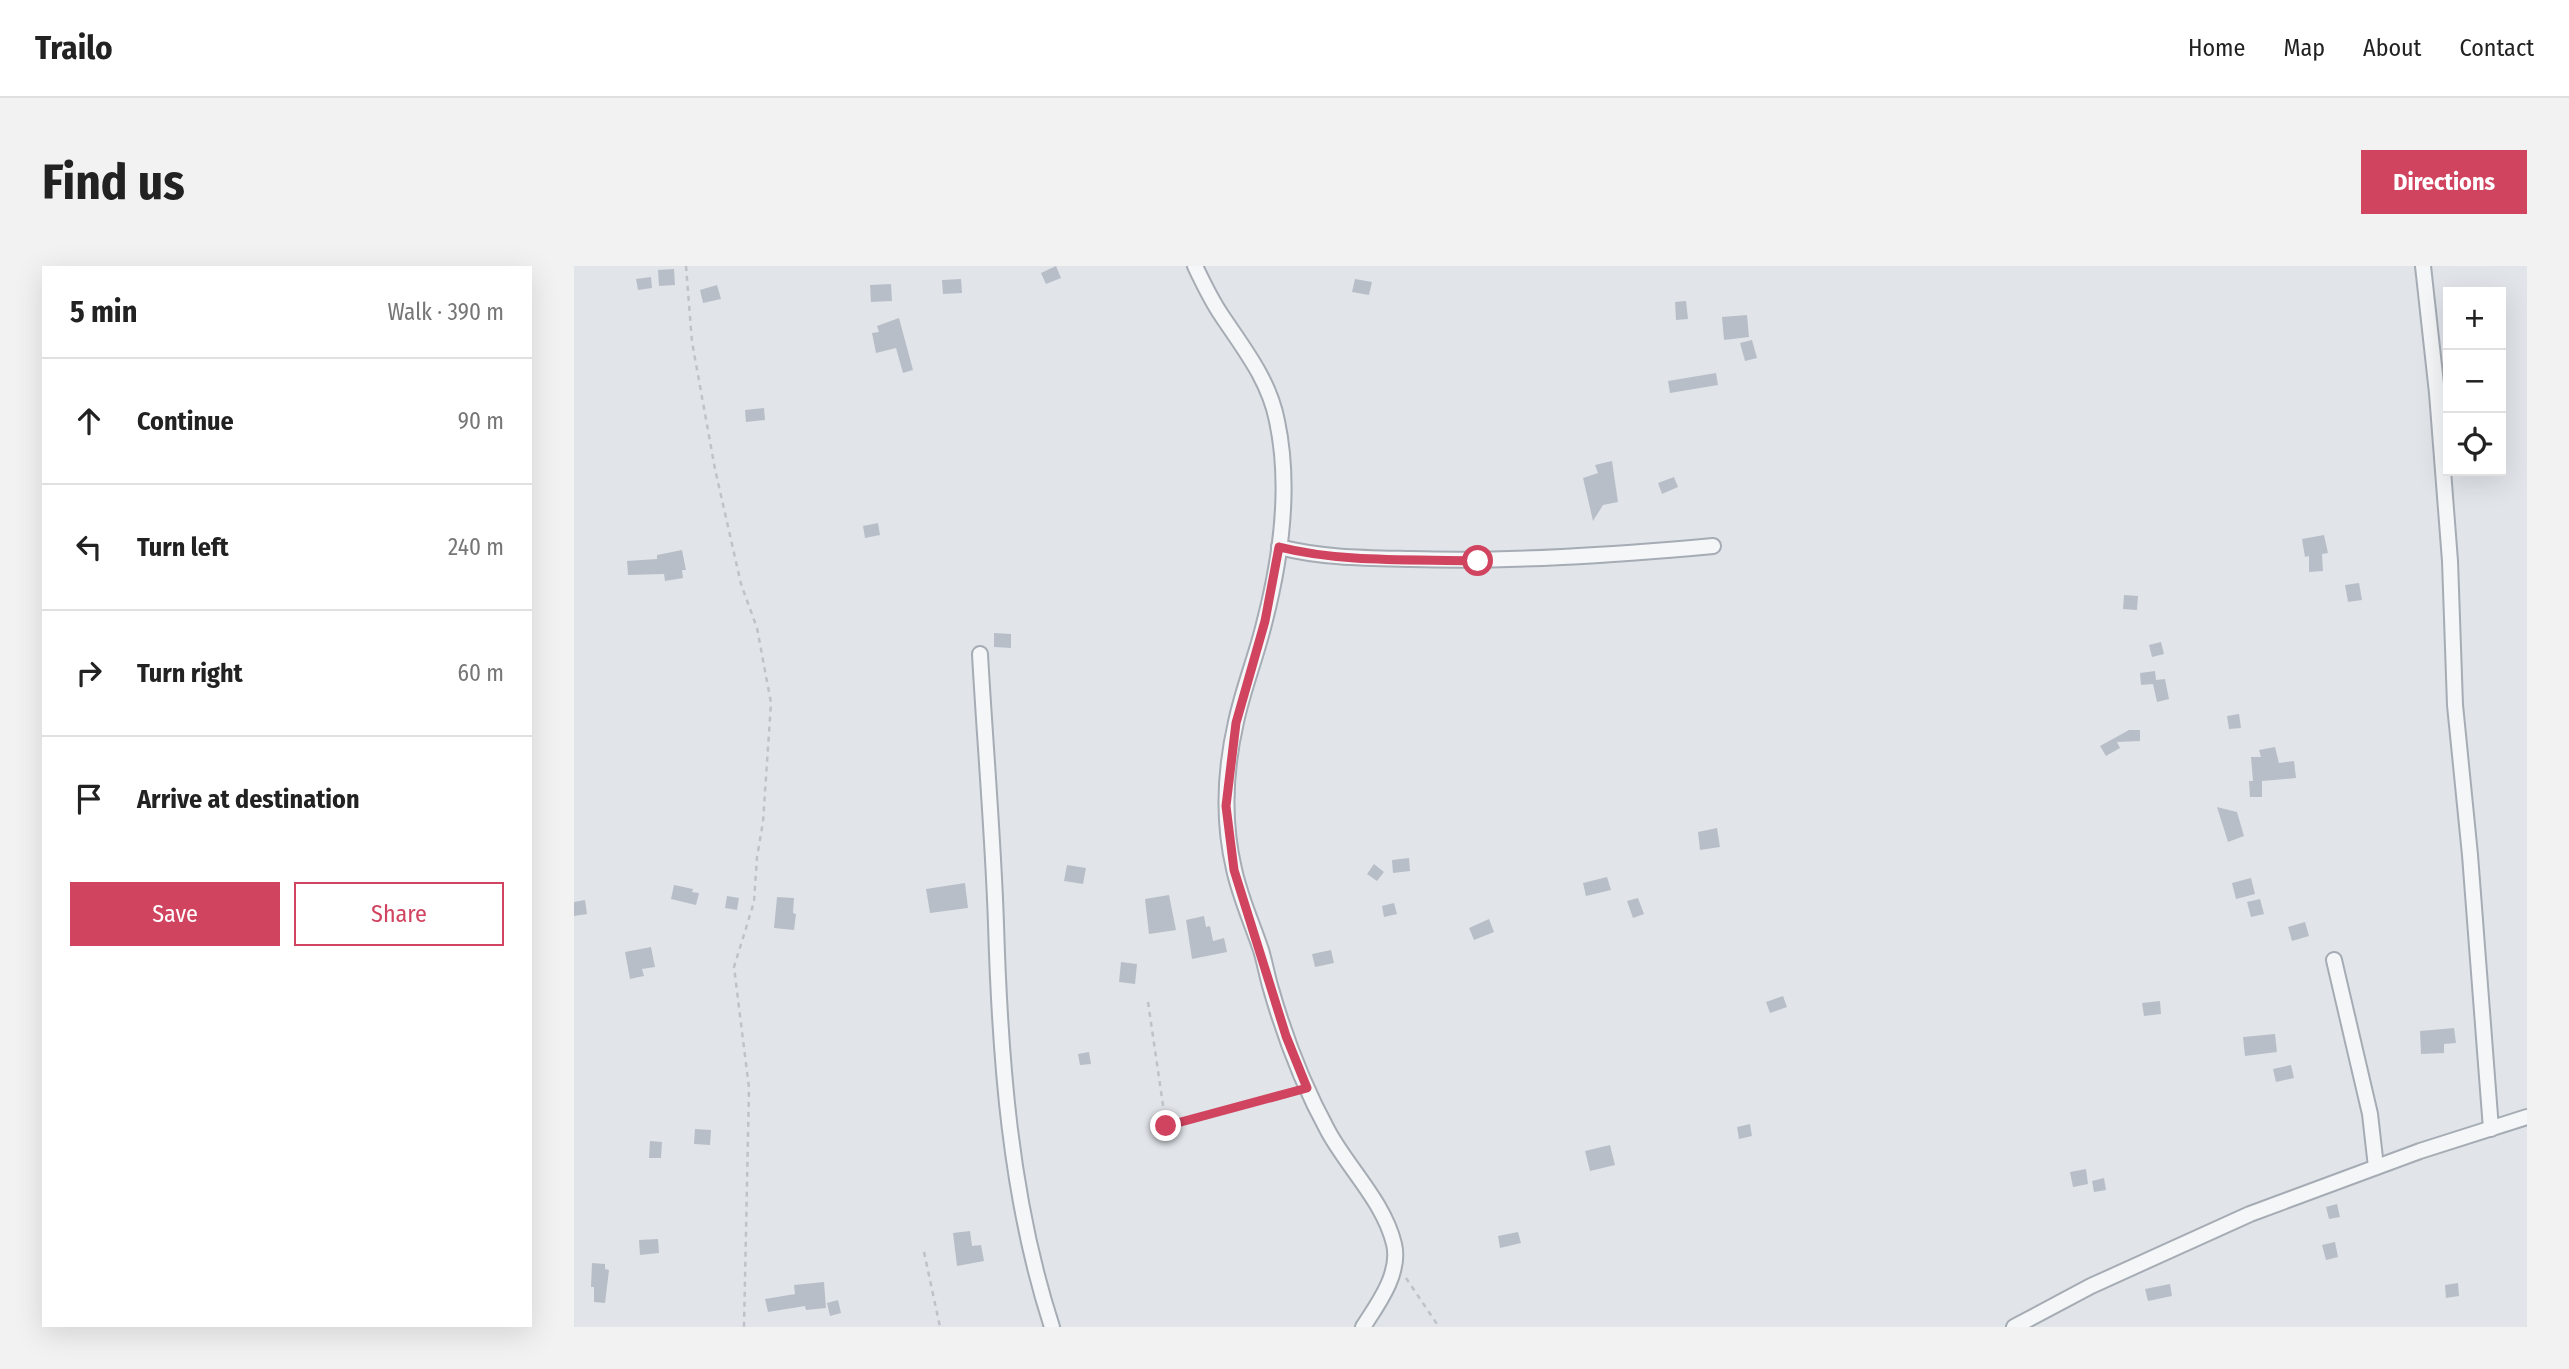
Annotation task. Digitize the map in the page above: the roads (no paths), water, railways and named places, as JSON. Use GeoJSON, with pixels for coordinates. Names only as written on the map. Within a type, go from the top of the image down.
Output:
{"type":"FeatureCollection","features":[{"type":"Feature","properties":{"kind":"street"},"geometry":{"type":"LineString","coordinates":[[1195,266],[1221,314],[1251,357],[1265,384],[1277,420],[1282,483],[1279,547],[1265,621],[1236,723],[1226,806],[1234,870],[1278,1012],[1307,1088],[1329,1133],[1383,1216],[1394,1244],[1396,1264],[1363,1327]]}},
{"type":"Feature","properties":{"kind":"street"},"geometry":{"type":"LineString","coordinates":[[2423,266],[2436,380],[2450,561],[2455,705],[2470,855],[2491,1129]]}},
{"type":"Feature","properties":{"kind":"street"},"geometry":{"type":"LineString","coordinates":[[1279,547],[1339,557],[1478,561],[1605,555],[1713,546]]}},
{"type":"Feature","properties":{"kind":"street"},"geometry":{"type":"LineString","coordinates":[[980,654],[998,1010],[1023,1209],[1052,1327]]}},
{"type":"Feature","properties":{"kind":"street"},"geometry":{"type":"LineString","coordinates":[[2334,960],[2370,1114],[2376,1167]]}},
{"type":"Feature","properties":{"kind":"street"},"geometry":{"type":"LineString","coordinates":[[2014,1327],[2091,1286],[2250,1214],[2376,1167],[2527,1117]]}}]}
